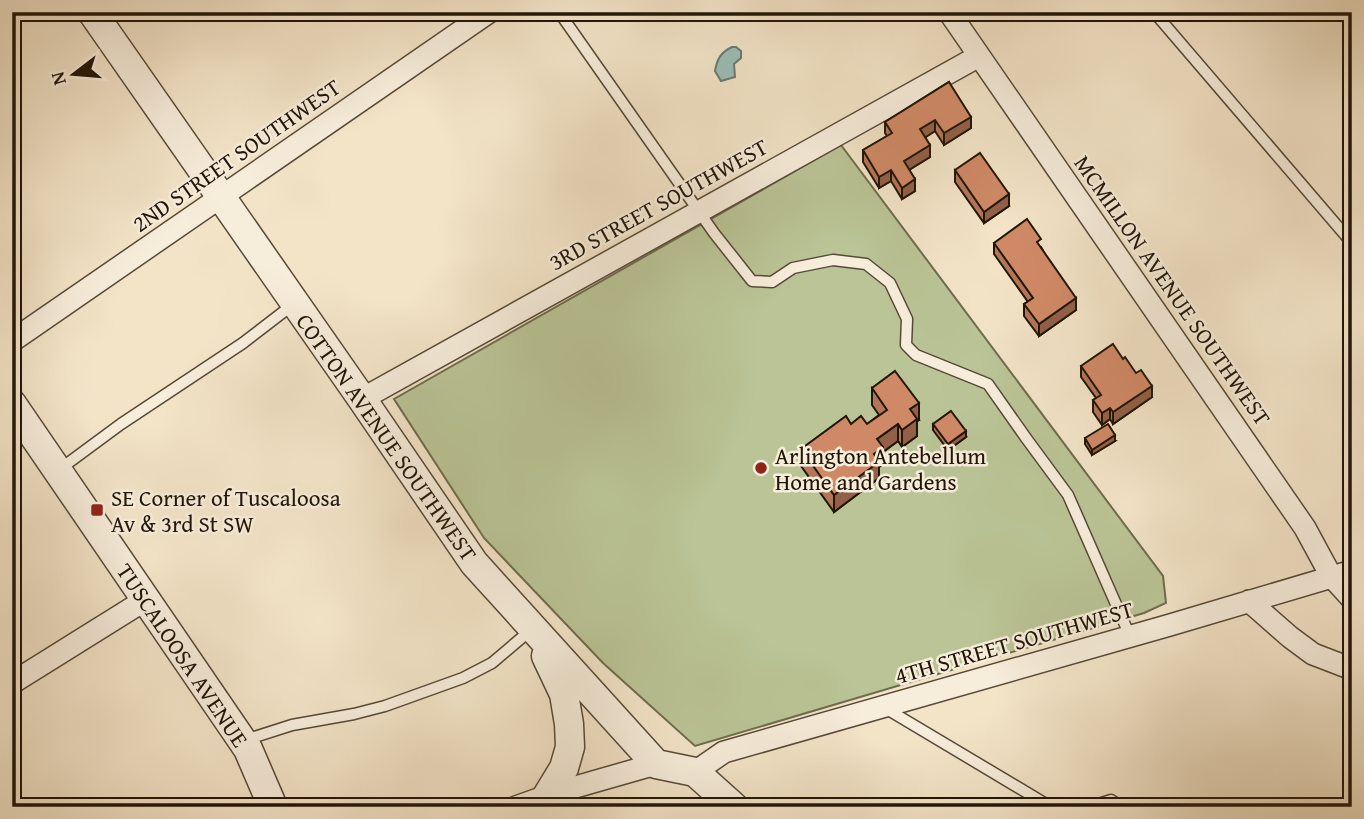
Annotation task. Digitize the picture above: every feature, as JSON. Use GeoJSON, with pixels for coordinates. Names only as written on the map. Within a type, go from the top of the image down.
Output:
{"type":"FeatureCollection","features":[{"type":"Feature","properties":{"kind":"street","name":"COTTON AVENUE SOUTHWEST"},"geometry":{"type":"LineString","coordinates":[[92,12],[474,563],[656,764]]}},
{"type":"Feature","properties":{"kind":"street","name":"2ND STREET SOUTHWEST"},"geometry":{"type":"LineString","coordinates":[[12,341],[489,12]]}},
{"type":"Feature","properties":{"kind":"street","name":"MCMILLON AVENUE SOUTHWEST"},"geometry":{"type":"LineString","coordinates":[[948,12],[1305,528],[1341,573],[1352,598]]}},
{"type":"Feature","properties":{"kind":"street","name":"3RD STREET SOUTHWEST"},"geometry":{"type":"LineString","coordinates":[[362,399],[979,56]]}},
{"type":"Feature","properties":{"kind":"street","name":"TUSCALOOSA AVENUE"},"geometry":{"type":"LineString","coordinates":[[12,404],[248,749],[273,807]]}},
{"type":"Feature","properties":{"kind":"street","name":"4TH STREET SOUTHWEST"},"geometry":{"type":"LineString","coordinates":[[695,772],[724,752],[1341,573]]}},
{"type":"Feature","properties":{"kind":"street"},"geometry":{"type":"LineString","coordinates":[[12,683],[145,600]]}},
{"type":"Feature","properties":{"kind":"street"},"geometry":{"type":"LineString","coordinates":[[1249,601],[1313,654],[1352,669]]}},
{"type":"Feature","properties":{"kind":"street"},"geometry":{"type":"LineString","coordinates":[[533,628],[564,694],[569,724],[570,747],[564,768],[547,796]]}},
{"type":"Feature","properties":{"kind":"street"},"geometry":{"type":"LineString","coordinates":[[516,807],[656,764],[695,772],[734,807]]}},
{"type":"Feature","properties":{"kind":"lane"},"geometry":{"type":"LineString","coordinates":[[559,12],[699,212],[752,281],[772,282],[793,268],[833,260],[866,264],[890,283],[907,319],[906,345],[916,355],[988,384],[1068,495],[1130,636]]}},
{"type":"Feature","properties":{"kind":"lane"},"geometry":{"type":"LineString","coordinates":[[1154,12],[1352,243]]}},
{"type":"Feature","properties":{"kind":"lane"},"geometry":{"type":"LineString","coordinates":[[58,471],[295,303]]}},
{"type":"Feature","properties":{"kind":"lane"},"geometry":{"type":"LineString","coordinates":[[242,741],[292,725],[385,706],[463,678],[492,663],[533,628]]}},
{"type":"Feature","properties":{"kind":"lane"},"geometry":{"type":"LineString","coordinates":[[881,706],[1051,807]]}},
{"type":"Feature","properties":{"kind":"lane"},"geometry":{"type":"LineString","coordinates":[[1089,807],[1111,800],[1122,807]]}},
{"type":"Feature","properties":{"kind":"green space","name":"Arlington Antebellum Home and Gardens"},"geometry":{"type":"Polygon","coordinates":[[[841,145],[1163,576],[1166,603],[1144,613],[695,746],[603,663],[484,538],[394,399],[841,145]]]}},
{"type":"Feature","properties":{"kind":"water"},"geometry":{"type":"Polygon","coordinates":[[[732,47],[741,51],[741,58],[734,64],[735,77],[721,81],[715,71],[717,63],[722,54],[732,47]]]}},
{"type":"Feature","properties":{"kind":"building"},"geometry":{"type":"Polygon","coordinates":[[[949,82],[971,117],[944,133],[935,120],[920,129],[930,145],[904,161],[915,179],[902,188],[891,170],[879,177],[863,150],[892,133],[885,122],[949,82]]]}},
{"type":"Feature","properties":{"kind":"building"},"geometry":{"type":"Polygon","coordinates":[[[980,153],[1009,194],[984,212],[955,170],[980,153]]]}},
{"type":"Feature","properties":{"kind":"building"},"geometry":{"type":"Polygon","coordinates":[[[1027,219],[1041,239],[1037,242],[1076,298],[1039,324],[1024,304],[1033,298],[994,243],[1027,219]]]}},
{"type":"Feature","properties":{"kind":"building"},"geometry":{"type":"Polygon","coordinates":[[[1113,344],[1136,373],[1141,370],[1152,386],[1113,412],[1110,408],[1102,413],[1093,400],[1101,395],[1081,366],[1113,344]]]}},
{"type":"Feature","properties":{"kind":"building"},"geometry":{"type":"Polygon","coordinates":[[[895,371],[919,403],[910,409],[917,419],[902,430],[898,424],[877,439],[883,447],[874,454],[879,462],[834,495],[801,449],[846,416],[851,424],[861,416],[867,424],[887,410],[872,388],[895,371]]]}},
{"type":"Feature","properties":{"kind":"building"},"geometry":{"type":"Polygon","coordinates":[[[951,411],[966,431],[948,444],[933,424],[951,411]]]}},
{"type":"Feature","properties":{"kind":"building"},"geometry":{"type":"Polygon","coordinates":[[[1108,424],[1115,435],[1092,450],[1085,438],[1108,424]]]}},
{"type":"Feature","properties":{"kind":"place","name":"Arlington Antebellum Home and Gardens"},"geometry":{"type":"Point","coordinates":[761,468]}},
{"type":"Feature","properties":{"kind":"place","name":"SE Corner of Tuscaloosa Av & 3rd St SW"},"geometry":{"type":"Point","coordinates":[97,510]}}]}
